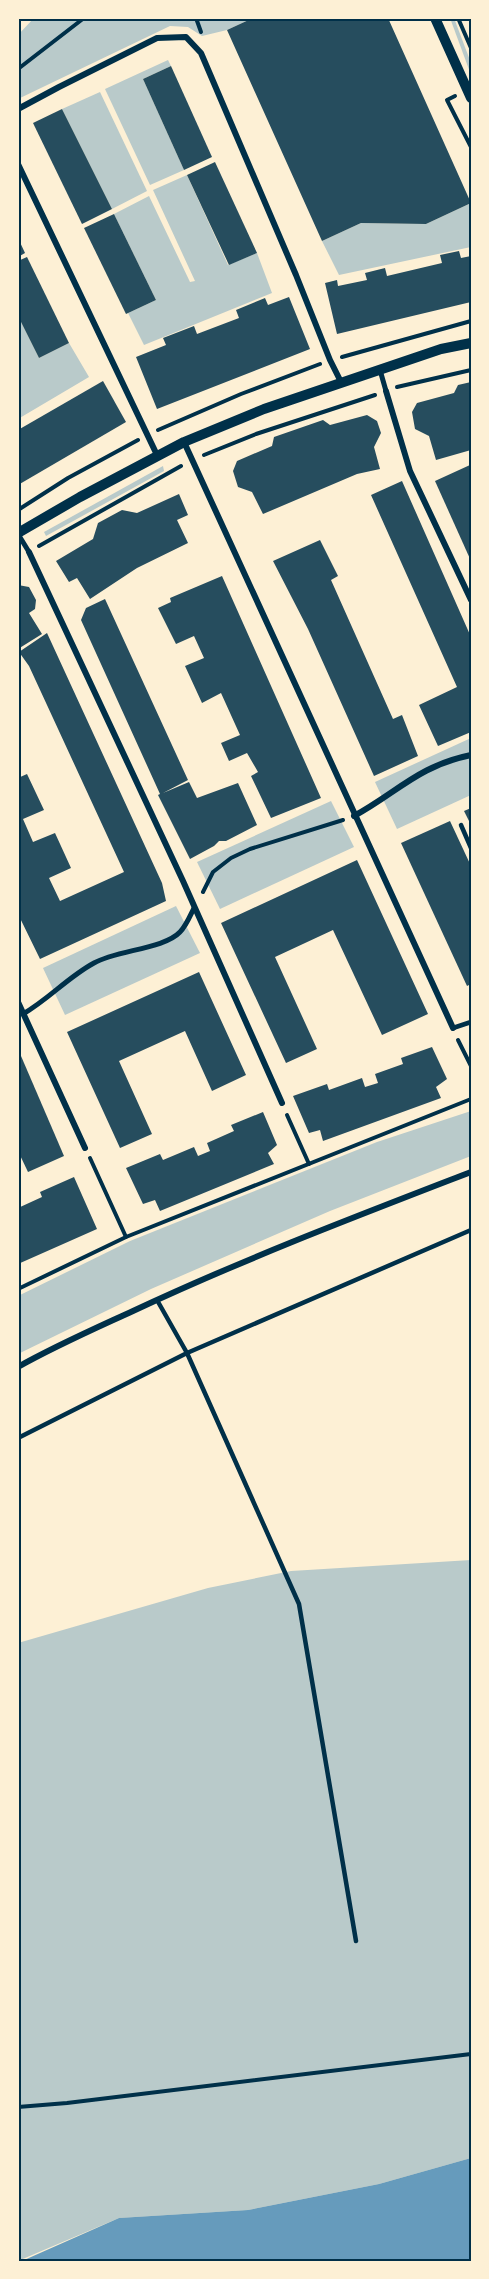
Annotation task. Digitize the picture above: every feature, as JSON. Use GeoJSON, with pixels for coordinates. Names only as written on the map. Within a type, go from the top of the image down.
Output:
{"type":"FeatureCollection","features":[{"type":"Feature","properties":{"kind":"street"},"geometry":{"type":"LineString","coordinates":[[435,18],[471,98]]}},
{"type":"Feature","properties":{"kind":"street"},"geometry":{"type":"LineString","coordinates":[[18,109],[157,38],[186,37],[201,53],[341,382]]}},
{"type":"Feature","properties":{"kind":"street"},"geometry":{"type":"LineString","coordinates":[[18,164],[157,455]]}},
{"type":"Feature","properties":{"kind":"street"},"geometry":{"type":"LineString","coordinates":[[282,1103],[195,908],[29,552],[18,533],[184,442],[264,409],[341,382],[441,350],[471,343]]}},
{"type":"Feature","properties":{"kind":"street"},"geometry":{"type":"LineString","coordinates":[[380,370],[410,471],[471,600]]}},
{"type":"Feature","properties":{"kind":"street"},"geometry":{"type":"LineString","coordinates":[[184,442],[453,1028]]}},
{"type":"Feature","properties":{"kind":"street"},"geometry":{"type":"LineString","coordinates":[[354,816],[432,766],[471,755]]}},
{"type":"Feature","properties":{"kind":"street"},"geometry":{"type":"LineString","coordinates":[[24,1014],[73,976],[96,962],[122,952],[163,942],[180,932],[195,908]]}},
{"type":"Feature","properties":{"kind":"street"},"geometry":{"type":"LineString","coordinates":[[18,1002],[85,1148]]}},
{"type":"Feature","properties":{"kind":"street"},"geometry":{"type":"LineString","coordinates":[[18,1366],[43,1352],[278,1246],[471,1172]]}},
{"type":"Feature","properties":{"kind":"lane"},"geometry":{"type":"LineString","coordinates":[[460,825],[471,848]]}},
{"type":"Feature","properties":{"kind":"lane"},"geometry":{"type":"LineString","coordinates":[[453,1028],[471,1022]]}},
{"type":"Feature","properties":{"kind":"lane"},"geometry":{"type":"LineString","coordinates":[[18,1438],[187,1353],[471,1230]]}},
{"type":"Feature","properties":{"kind":"lane"},"geometry":{"type":"LineString","coordinates":[[157,1300],[187,1353],[299,1604],[356,1941]]}},
{"type":"Feature","properties":{"kind":"path"},"geometry":{"type":"LineString","coordinates":[[18,69],[84,18]]}},
{"type":"Feature","properties":{"kind":"path"},"geometry":{"type":"LineString","coordinates":[[458,18],[471,48]]}},
{"type":"Feature","properties":{"kind":"path"},"geometry":{"type":"LineString","coordinates":[[447,100],[471,147]]}},
{"type":"Feature","properties":{"kind":"path"},"geometry":{"type":"LineString","coordinates":[[18,510],[68,478],[147,435],[241,394],[330,360],[471,321]]}},
{"type":"Feature","properties":{"kind":"path"},"geometry":{"type":"LineString","coordinates":[[29,552],[192,460],[287,423]]}},
{"type":"Feature","properties":{"kind":"path"},"geometry":{"type":"LineString","coordinates":[[195,908],[213,872],[231,858],[250,849],[354,816]]}},
{"type":"Feature","properties":{"kind":"path"},"geometry":{"type":"LineString","coordinates":[[453,1028],[471,1066]]}},
{"type":"Feature","properties":{"kind":"path"},"geometry":{"type":"LineString","coordinates":[[18,1289],[126,1237],[471,1099]]}},
{"type":"Feature","properties":{"kind":"path"},"geometry":{"type":"LineString","coordinates":[[282,1103],[309,1164]]}},
{"type":"Feature","properties":{"kind":"path"},"geometry":{"type":"LineString","coordinates":[[85,1148],[126,1237]]}},
{"type":"Feature","properties":{"kind":"path"},"geometry":{"type":"LineString","coordinates":[[18,2107],[68,2103],[471,2054]]}},
{"type":"Feature","properties":{"kind":"shaded area"},"geometry":{"type":"Polygon","coordinates":[[[34,18],[253,18],[227,30],[202,36],[188,27],[170,26],[18,99],[18,35],[34,18]]]}},
{"type":"Feature","properties":{"kind":"shaded area"},"geometry":{"type":"Polygon","coordinates":[[[450,18],[454,18],[471,63],[471,75],[450,18]]]}},
{"type":"Feature","properties":{"kind":"shaded area"},"geometry":{"type":"Polygon","coordinates":[[[168,60],[171,66],[143,79],[184,170],[150,185],[105,89],[168,60]]]}},
{"type":"Feature","properties":{"kind":"shaded area"},"geometry":{"type":"Polygon","coordinates":[[[100,92],[147,191],[112,209],[62,109],[100,92]]]}},
{"type":"Feature","properties":{"kind":"shaded area"},"geometry":{"type":"Polygon","coordinates":[[[187,175],[228,265],[257,253],[272,293],[144,345],[128,313],[156,300],[114,214],[149,196],[190,282],[195,281],[153,190],[187,175]]]}},
{"type":"Feature","properties":{"kind":"shaded area"},"geometry":{"type":"Polygon","coordinates":[[[471,203],[471,247],[339,275],[322,241],[361,223],[426,224],[471,203]]]}},
{"type":"Feature","properties":{"kind":"shaded area"},"geometry":{"type":"Polygon","coordinates":[[[18,316],[39,358],[69,343],[89,377],[18,419],[18,316]]]}},
{"type":"Feature","properties":{"kind":"shaded area"},"geometry":{"type":"Polygon","coordinates":[[[163,466],[164,471],[46,536],[44,532],[163,466]]]}},
{"type":"Feature","properties":{"kind":"shaded area"},"geometry":{"type":"Polygon","coordinates":[[[471,738],[471,795],[397,829],[375,782],[471,738]]]}},
{"type":"Feature","properties":{"kind":"shaded area"},"geometry":{"type":"Polygon","coordinates":[[[331,801],[354,847],[220,909],[197,862],[331,801]]]}},
{"type":"Feature","properties":{"kind":"shaded area"},"geometry":{"type":"Polygon","coordinates":[[[176,906],[200,953],[65,1015],[43,968],[176,906]]]}},
{"type":"Feature","properties":{"kind":"shaded area"},"geometry":{"type":"Polygon","coordinates":[[[471,1111],[471,1156],[330,1211],[151,1289],[18,1354],[18,1296],[130,1241],[377,1142],[471,1111]]]}},
{"type":"Feature","properties":{"kind":"shaded area"},"geometry":{"type":"Polygon","coordinates":[[[471,1560],[471,2158],[379,2184],[248,2210],[119,2218],[18,2261],[18,1643],[208,1588],[291,1571],[471,1560]]]}},
{"type":"Feature","properties":{"kind":"water"},"geometry":{"type":"Polygon","coordinates":[[[471,2158],[471,2261],[22,2261],[119,2218],[248,2210],[379,2184],[471,2158]]]}},
{"type":"Feature","properties":{"kind":"building"},"geometry":{"type":"Polygon","coordinates":[[[253,18],[388,18],[471,203],[426,224],[361,223],[322,241],[227,30],[253,18]]]}},
{"type":"Feature","properties":{"kind":"building"},"geometry":{"type":"Polygon","coordinates":[[[171,66],[212,157],[184,170],[143,79],[171,66]]]}},
{"type":"Feature","properties":{"kind":"building"},"geometry":{"type":"Polygon","coordinates":[[[62,109],[112,209],[82,224],[33,123],[62,109]]]}},
{"type":"Feature","properties":{"kind":"building"},"geometry":{"type":"Polygon","coordinates":[[[215,162],[257,253],[229,265],[187,175],[215,162]]]}},
{"type":"Feature","properties":{"kind":"building"},"geometry":{"type":"Polygon","coordinates":[[[114,214],[156,300],[126,314],[84,228],[114,214]]]}},
{"type":"Feature","properties":{"kind":"building"},"geometry":{"type":"Polygon","coordinates":[[[18,238],[25,253],[18,257],[18,238]]]}},
{"type":"Feature","properties":{"kind":"building"},"geometry":{"type":"Polygon","coordinates":[[[459,251],[461,258],[471,256],[471,302],[337,334],[325,283],[337,280],[338,286],[367,280],[365,273],[385,268],[387,276],[442,263],[440,255],[459,251]]]}},
{"type":"Feature","properties":{"kind":"building"},"geometry":{"type":"Polygon","coordinates":[[[27,257],[69,343],[39,358],[18,316],[18,261],[27,257]]]}},
{"type":"Feature","properties":{"kind":"building"},"geometry":{"type":"Polygon","coordinates":[[[289,297],[310,349],[157,409],[136,357],[166,345],[163,338],[194,326],[197,334],[239,318],[236,310],[265,298],[268,305],[289,297]]]}},
{"type":"Feature","properties":{"kind":"building"},"geometry":{"type":"Polygon","coordinates":[[[103,381],[126,422],[18,485],[18,430],[103,381]]]}},
{"type":"Feature","properties":{"kind":"building"},"geometry":{"type":"Polygon","coordinates":[[[471,382],[471,450],[436,460],[429,436],[415,429],[412,412],[417,403],[454,393],[458,385],[471,382]]]}},
{"type":"Feature","properties":{"kind":"building"},"geometry":{"type":"Polygon","coordinates":[[[367,415],[377,421],[381,433],[374,447],[380,469],[357,474],[263,514],[252,492],[238,487],[233,471],[237,461],[272,446],[274,437],[323,420],[330,425],[367,415]]]}},
{"type":"Feature","properties":{"kind":"building"},"geometry":{"type":"Polygon","coordinates":[[[470,465],[471,468],[471,561],[435,481],[470,465]]]}},
{"type":"Feature","properties":{"kind":"building"},"geometry":{"type":"Polygon","coordinates":[[[402,481],[471,637],[471,732],[438,746],[419,705],[457,687],[371,495],[402,481]]]}},
{"type":"Feature","properties":{"kind":"building"},"geometry":{"type":"Polygon","coordinates":[[[179,494],[188,515],[177,520],[188,543],[137,568],[90,599],[77,578],[69,582],[56,561],[93,539],[98,523],[122,510],[137,513],[179,494]]]}},
{"type":"Feature","properties":{"kind":"building"},"geometry":{"type":"Polygon","coordinates":[[[320,540],[338,576],[331,580],[393,719],[402,715],[418,756],[374,776],[308,629],[273,561],[320,540]]]}},
{"type":"Feature","properties":{"kind":"building"},"geometry":{"type":"Polygon","coordinates":[[[222,576],[321,798],[271,818],[251,776],[258,772],[247,753],[229,761],[221,743],[240,735],[221,693],[202,703],[185,666],[204,658],[194,636],[176,644],[158,608],[171,602],[170,598],[222,576]]]}},
{"type":"Feature","properties":{"kind":"building"},"geometry":{"type":"Polygon","coordinates":[[[18,585],[29,587],[36,600],[35,609],[29,613],[42,634],[18,649],[18,585]]]}},
{"type":"Feature","properties":{"kind":"building"},"geometry":{"type":"Polygon","coordinates":[[[105,599],[188,780],[163,793],[189,782],[197,798],[238,783],[257,825],[226,841],[219,841],[190,859],[158,795],[160,794],[81,620],[86,608],[105,599]]]}},
{"type":"Feature","properties":{"kind":"building"},"geometry":{"type":"Polygon","coordinates":[[[47,633],[162,883],[166,901],[40,959],[18,914],[18,778],[27,774],[44,810],[23,819],[33,842],[55,833],[71,868],[49,878],[60,901],[124,872],[29,666],[19,652],[47,633]]]}},
{"type":"Feature","properties":{"kind":"building"},"geometry":{"type":"Polygon","coordinates":[[[471,808],[471,825],[464,811],[471,808]]]}},
{"type":"Feature","properties":{"kind":"building"},"geometry":{"type":"Polygon","coordinates":[[[450,821],[471,866],[471,984],[467,986],[401,843],[450,821]]]}},
{"type":"Feature","properties":{"kind":"building"},"geometry":{"type":"Polygon","coordinates":[[[357,860],[428,1014],[382,1035],[333,930],[275,957],[317,1049],[286,1063],[221,923],[357,860]]]}},
{"type":"Feature","properties":{"kind":"building"},"geometry":{"type":"Polygon","coordinates":[[[199,972],[246,1075],[212,1091],[185,1031],[119,1061],[152,1134],[120,1148],[67,1032],[199,972]]]}},
{"type":"Feature","properties":{"kind":"building"},"geometry":{"type":"Polygon","coordinates":[[[432,1047],[447,1079],[436,1087],[441,1098],[323,1141],[320,1130],[309,1133],[293,1096],[327,1084],[329,1090],[362,1078],[365,1087],[378,1083],[375,1074],[403,1064],[401,1058],[432,1047]]]}},
{"type":"Feature","properties":{"kind":"building"},"geometry":{"type":"Polygon","coordinates":[[[18,1049],[64,1156],[28,1172],[18,1151],[18,1049]]]}},
{"type":"Feature","properties":{"kind":"building"},"geometry":{"type":"Polygon","coordinates":[[[263,1112],[277,1145],[268,1153],[274,1164],[160,1211],[155,1200],[143,1204],[126,1168],[160,1154],[163,1160],[194,1147],[198,1156],[210,1151],[207,1143],[234,1131],[231,1125],[263,1112]]]}},
{"type":"Feature","properties":{"kind":"building"},"geometry":{"type":"Polygon","coordinates":[[[74,1177],[97,1229],[18,1264],[18,1208],[42,1197],[40,1192],[74,1177]]]}}]}
